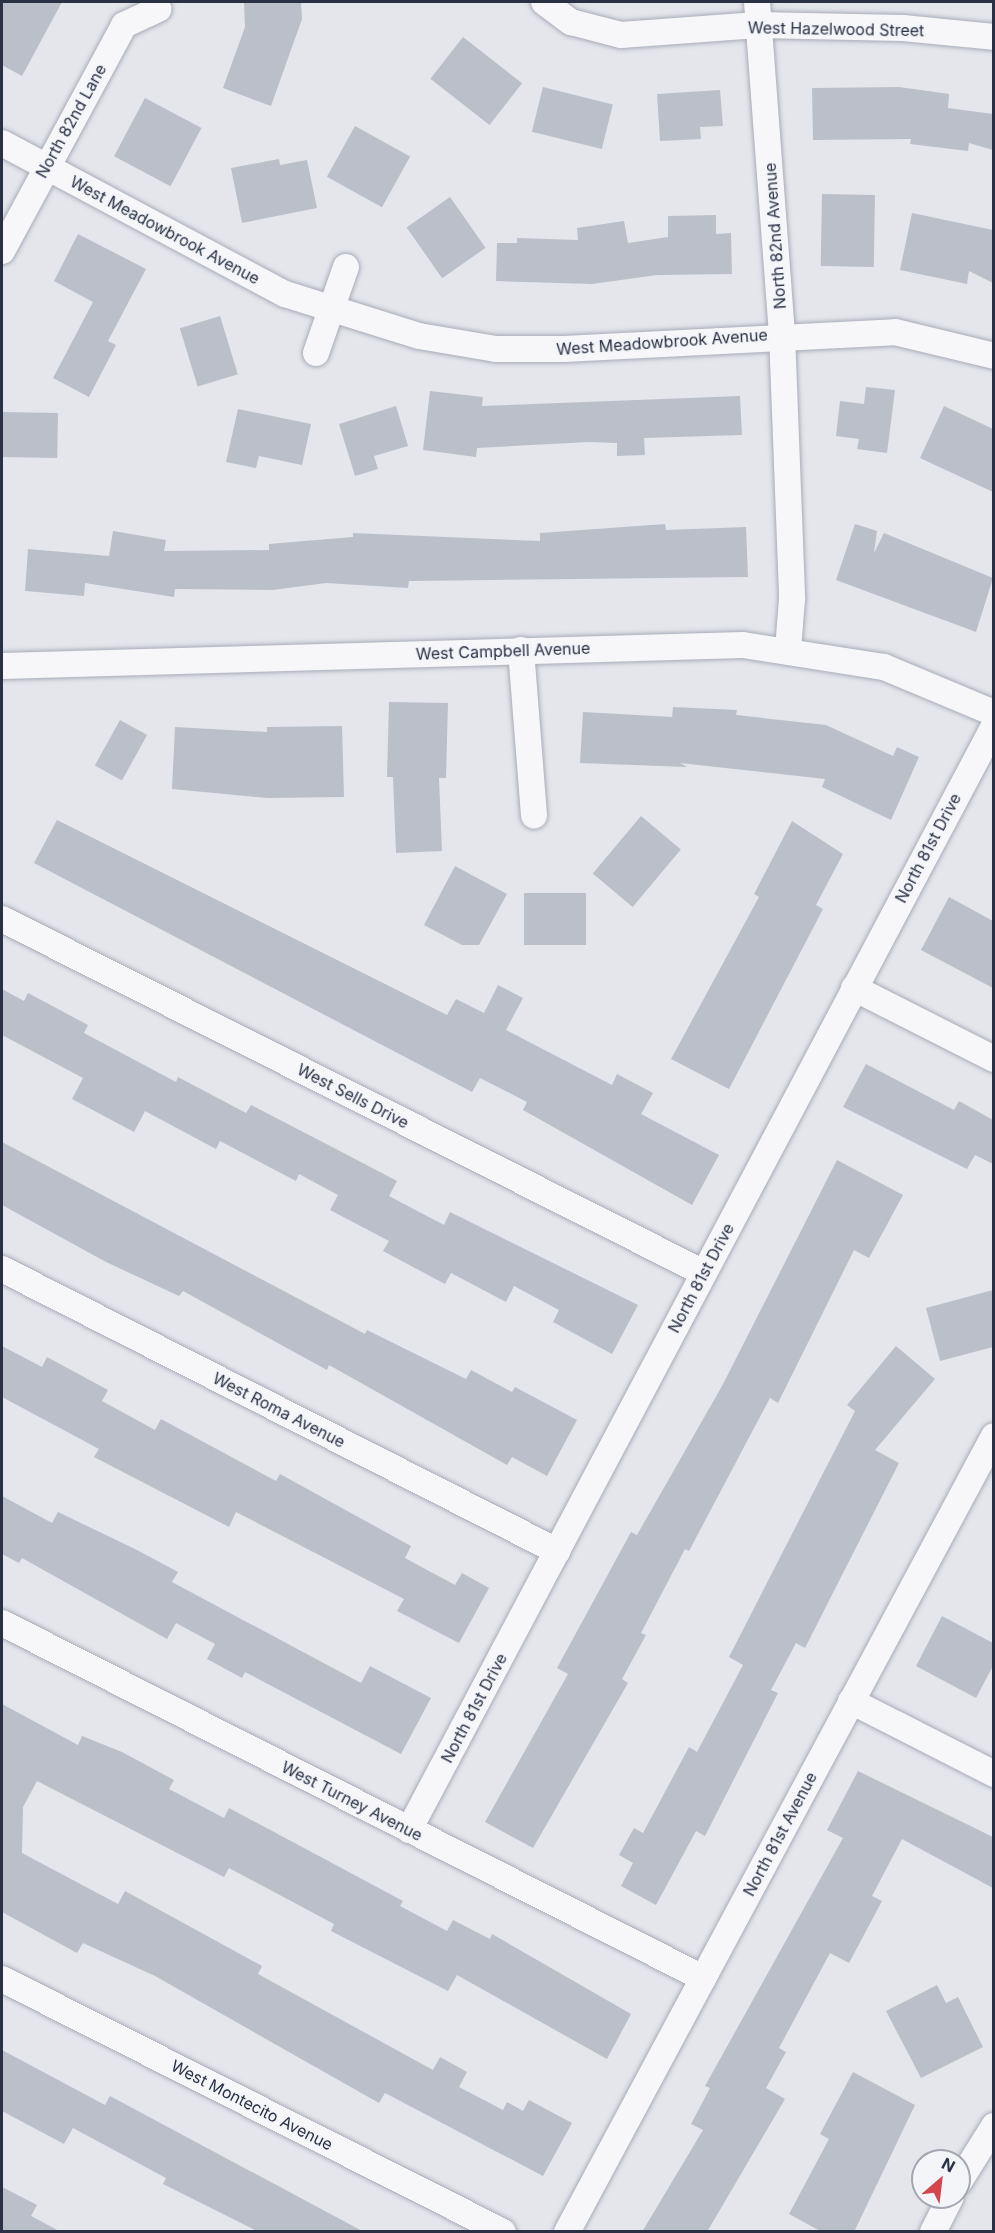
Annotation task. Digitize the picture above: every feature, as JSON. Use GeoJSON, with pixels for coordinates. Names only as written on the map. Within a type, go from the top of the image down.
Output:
{"type":"FeatureCollection","features":[{"type":"Feature","properties":{"kind":"street","name":"West Hazelwood Street"},"geometry":{"type":"LineString","coordinates":[[544,2],[571,22],[621,35],[758,14],[993,37]]}},
{"type":"Feature","properties":{"kind":"street","name":"North 82nd Lane"},"geometry":{"type":"LineString","coordinates":[[2,251],[45,166],[124,25],[159,9]]}},
{"type":"Feature","properties":{"kind":"street","name":"North 82nd Avenue"},"geometry":{"type":"LineString","coordinates":[[758,14],[782,334],[792,599],[788,650]]}},
{"type":"Feature","properties":{"kind":"street","name":"West Meadowbrook Avenue"},"geometry":{"type":"LineString","coordinates":[[2,143],[285,294],[331,312],[418,336],[496,349],[782,334],[895,332],[993,356]]}},
{"type":"Feature","properties":{"kind":"street"},"geometry":{"type":"LineString","coordinates":[[316,353],[346,267]]}},
{"type":"Feature","properties":{"kind":"street","name":"West Campbell Avenue"},"geometry":{"type":"LineString","coordinates":[[2,666],[743,645],[788,650],[884,667],[993,712]]}},
{"type":"Feature","properties":{"kind":"street"},"geometry":{"type":"LineString","coordinates":[[521,650],[534,815]]}},
{"type":"Feature","properties":{"kind":"street","name":"North 81st Drive"},"geometry":{"type":"LineString","coordinates":[[409,1830],[993,726]]}},
{"type":"Feature","properties":{"kind":"street","name":"West Sells Drive"},"geometry":{"type":"LineString","coordinates":[[2,919],[704,1273]]}},
{"type":"Feature","properties":{"kind":"street"},"geometry":{"type":"LineString","coordinates":[[854,988],[993,1059]]}},
{"type":"Feature","properties":{"kind":"street","name":"West Roma Avenue"},"geometry":{"type":"LineString","coordinates":[[2,1269],[557,1551]]}},
{"type":"Feature","properties":{"kind":"street","name":"North 81st Avenue"},"geometry":{"type":"LineString","coordinates":[[567,2232],[993,1436]]}},
{"type":"Feature","properties":{"kind":"street","name":"West Turney Avenue"},"geometry":{"type":"LineString","coordinates":[[2,1623],[703,1978]]}},
{"type":"Feature","properties":{"kind":"street"},"geometry":{"type":"LineString","coordinates":[[851,1701],[993,1774]]}},
{"type":"Feature","properties":{"kind":"street","name":"West Montecito Avenue"},"geometry":{"type":"LineString","coordinates":[[2,1979],[503,2232]]}},
{"type":"Feature","properties":{"kind":"street"},"geometry":{"type":"LineString","coordinates":[[971,2161],[992,2125]]}},
{"type":"Feature","properties":{"kind":"street"},"geometry":{"type":"LineString","coordinates":[[933,2232],[945,2209]]}},
{"type":"Feature","properties":{"kind":"building"},"geometry":{"type":"Polygon","coordinates":[[[2,2],[62,2],[22,76],[2,65],[2,2]]]}},
{"type":"Feature","properties":{"kind":"building"},"geometry":{"type":"Polygon","coordinates":[[[244,2],[301,2],[302,19],[271,106],[223,88],[245,27],[244,2]]]}},
{"type":"Feature","properties":{"kind":"building"},"geometry":{"type":"Polygon","coordinates":[[[463,37],[522,83],[489,125],[430,79],[463,37]]]}},
{"type":"Feature","properties":{"kind":"building"},"geometry":{"type":"Polygon","coordinates":[[[543,87],[613,104],[602,149],[532,132],[543,87]]]}},
{"type":"Feature","properties":{"kind":"building"},"geometry":{"type":"Polygon","coordinates":[[[899,87],[949,94],[948,108],[993,114],[993,150],[969,143],[968,151],[910,144],[911,139],[813,140],[812,88],[899,87]]]}},
{"type":"Feature","properties":{"kind":"building"},"geometry":{"type":"Polygon","coordinates":[[[720,90],[723,126],[700,127],[701,139],[660,141],[657,94],[720,90]]]}},
{"type":"Feature","properties":{"kind":"building"},"geometry":{"type":"Polygon","coordinates":[[[145,98],[202,128],[171,186],[114,156],[145,98]]]}},
{"type":"Feature","properties":{"kind":"building"},"geometry":{"type":"Polygon","coordinates":[[[355,126],[410,157],[382,207],[327,177],[355,126]]]}},
{"type":"Feature","properties":{"kind":"building"},"geometry":{"type":"Polygon","coordinates":[[[279,159],[280,165],[307,160],[317,208],[242,223],[231,168],[279,159]]]}},
{"type":"Feature","properties":{"kind":"building"},"geometry":{"type":"Polygon","coordinates":[[[822,194],[875,195],[874,267],[821,266],[822,194]]]}},
{"type":"Feature","properties":{"kind":"building"},"geometry":{"type":"Polygon","coordinates":[[[450,197],[486,248],[442,278],[407,227],[450,197]]]}},
{"type":"Feature","properties":{"kind":"building"},"geometry":{"type":"Polygon","coordinates":[[[912,213],[993,230],[993,283],[969,271],[967,284],[900,270],[912,213]]]}},
{"type":"Feature","properties":{"kind":"building"},"geometry":{"type":"Polygon","coordinates":[[[716,215],[716,234],[731,233],[732,274],[657,275],[592,284],[496,281],[497,243],[517,243],[517,238],[578,240],[577,228],[624,221],[628,243],[668,237],[668,216],[716,215]]]}},
{"type":"Feature","properties":{"kind":"building"},"geometry":{"type":"Polygon","coordinates":[[[78,234],[146,269],[108,341],[116,345],[89,397],[53,378],[93,302],[54,281],[78,234]]]}},
{"type":"Feature","properties":{"kind":"building"},"geometry":{"type":"Polygon","coordinates":[[[220,316],[238,374],[198,387],[180,328],[220,316]]]}},
{"type":"Feature","properties":{"kind":"building"},"geometry":{"type":"Polygon","coordinates":[[[866,387],[895,390],[887,453],[857,449],[859,439],[836,436],[840,401],[864,404],[866,387]]]}},
{"type":"Feature","properties":{"kind":"building"},"geometry":{"type":"Polygon","coordinates":[[[430,391],[483,397],[482,406],[740,396],[742,435],[644,438],[645,455],[617,456],[617,443],[588,442],[477,448],[476,457],[423,450],[430,391]]]}},
{"type":"Feature","properties":{"kind":"building"},"geometry":{"type":"Polygon","coordinates":[[[396,406],[408,446],[374,456],[378,469],[355,476],[339,424],[396,406]]]}},
{"type":"Feature","properties":{"kind":"building"},"geometry":{"type":"Polygon","coordinates":[[[944,406],[993,429],[993,492],[920,458],[944,406]]]}},
{"type":"Feature","properties":{"kind":"building"},"geometry":{"type":"Polygon","coordinates":[[[238,409],[311,424],[302,465],[259,456],[256,468],[226,462],[238,409]]]}},
{"type":"Feature","properties":{"kind":"building"},"geometry":{"type":"Polygon","coordinates":[[[2,412],[58,413],[57,458],[2,457],[2,412]]]}},
{"type":"Feature","properties":{"kind":"building"},"geometry":{"type":"Polygon","coordinates":[[[665,524],[666,530],[746,527],[748,577],[409,581],[408,588],[326,583],[273,590],[175,589],[174,597],[85,583],[84,596],[25,591],[28,549],[109,556],[113,531],[166,540],[164,551],[269,550],[269,544],[353,537],[353,533],[540,541],[540,533],[665,524]]]}},
{"type":"Feature","properties":{"kind":"building"},"geometry":{"type":"Polygon","coordinates":[[[855,524],[877,531],[874,553],[884,533],[993,578],[976,632],[836,580],[855,524]]]}},
{"type":"Feature","properties":{"kind":"building"},"geometry":{"type":"Polygon","coordinates":[[[389,702],[448,703],[446,778],[439,778],[442,851],[396,853],[393,777],[387,777],[389,702]]]}},
{"type":"Feature","properties":{"kind":"building"},"geometry":{"type":"Polygon","coordinates":[[[673,707],[737,710],[736,715],[826,725],[893,756],[897,747],[919,757],[891,820],[822,787],[825,779],[680,763],[687,767],[580,763],[583,712],[672,717],[673,707]]]}},
{"type":"Feature","properties":{"kind":"building"},"geometry":{"type":"Polygon","coordinates":[[[120,720],[147,735],[122,781],[95,765],[120,720]]]}},
{"type":"Feature","properties":{"kind":"building"},"geometry":{"type":"Polygon","coordinates":[[[342,726],[344,797],[268,798],[172,789],[175,727],[267,732],[267,727],[342,726]]]}},
{"type":"Feature","properties":{"kind":"building"},"geometry":{"type":"Polygon","coordinates":[[[641,816],[681,849],[633,907],[593,873],[641,816]]]}},
{"type":"Feature","properties":{"kind":"building"},"geometry":{"type":"Polygon","coordinates":[[[57,820],[447,1015],[456,999],[484,1013],[498,985],[523,998],[506,1030],[612,1085],[617,1074],[653,1093],[641,1114],[719,1155],[692,1205],[523,1110],[527,1102],[480,1078],[472,1092],[34,863],[57,820]]]}},
{"type":"Feature","properties":{"kind":"building"},"geometry":{"type":"Polygon","coordinates":[[[792,821],[843,854],[816,905],[823,909],[729,1089],[671,1059],[759,897],[754,894],[792,821]]]}},
{"type":"Feature","properties":{"kind":"building"},"geometry":{"type":"Polygon","coordinates":[[[455,866],[507,894],[479,945],[462,945],[424,925],[455,866]]]}},
{"type":"Feature","properties":{"kind":"building"},"geometry":{"type":"Polygon","coordinates":[[[524,893],[586,893],[586,945],[524,945],[524,893]]]}},
{"type":"Feature","properties":{"kind":"building"},"geometry":{"type":"Polygon","coordinates":[[[949,897],[993,921],[993,988],[921,950],[949,897]]]}},
{"type":"Feature","properties":{"kind":"building"},"geometry":{"type":"Polygon","coordinates":[[[2,989],[24,1001],[28,993],[88,1025],[84,1033],[176,1082],[178,1077],[246,1113],[251,1105],[397,1181],[389,1196],[444,1225],[450,1212],[638,1305],[612,1354],[553,1322],[559,1310],[514,1286],[506,1302],[451,1273],[445,1284],[383,1251],[389,1241],[330,1210],[338,1195],[299,1174],[296,1181],[220,1141],[216,1149],[145,1111],[134,1132],[72,1099],[83,1078],[2,1035],[2,989]]]}},
{"type":"Feature","properties":{"kind":"building"},"geometry":{"type":"Polygon","coordinates":[[[866,1064],[954,1110],[959,1101],[993,1120],[993,1164],[975,1155],[967,1169],[843,1107],[866,1064]]]}},
{"type":"Feature","properties":{"kind":"building"},"geometry":{"type":"Polygon","coordinates":[[[2,1142],[365,1334],[367,1330],[466,1379],[471,1370],[512,1392],[515,1387],[577,1420],[547,1476],[512,1457],[507,1465],[329,1365],[327,1370],[183,1291],[179,1296],[106,1262],[2,1205],[2,1142]]]}},
{"type":"Feature","properties":{"kind":"building"},"geometry":{"type":"Polygon","coordinates":[[[837,1160],[903,1195],[869,1258],[854,1250],[778,1403],[770,1398],[689,1551],[685,1549],[641,1633],[646,1635],[622,1679],[628,1683],[533,1848],[485,1822],[568,1674],[557,1668],[631,1532],[637,1535],[722,1386],[837,1160]]]}},
{"type":"Feature","properties":{"kind":"building"},"geometry":{"type":"Polygon","coordinates":[[[993,1290],[993,1347],[940,1361],[926,1308],[993,1290]]]}},
{"type":"Feature","properties":{"kind":"building"},"geometry":{"type":"Polygon","coordinates":[[[2,1346],[42,1367],[47,1357],[108,1390],[102,1401],[155,1430],[161,1419],[276,1481],[280,1474],[411,1546],[405,1558],[455,1585],[462,1573],[489,1588],[459,1643],[397,1611],[404,1599],[236,1512],[229,1527],[94,1457],[99,1449],[2,1397],[2,1346]]]}},
{"type":"Feature","properties":{"kind":"building"},"geometry":{"type":"Polygon","coordinates":[[[896,1346],[935,1379],[875,1450],[899,1463],[805,1648],[796,1643],[771,1690],[778,1693],[705,1836],[696,1831],[656,1905],[621,1886],[633,1863],[619,1855],[634,1828],[643,1833],[689,1747],[697,1752],[743,1665],[729,1657],[855,1411],[847,1405],[896,1346]]]}},
{"type":"Feature","properties":{"kind":"building"},"geometry":{"type":"Polygon","coordinates":[[[2,1496],[52,1523],[58,1512],[137,1550],[178,1572],[172,1582],[361,1683],[370,1666],[431,1698],[401,1754],[245,1672],[242,1678],[207,1659],[215,1644],[176,1623],[167,1639],[22,1558],[19,1563],[2,1554],[2,1496]]]}},
{"type":"Feature","properties":{"kind":"building"},"geometry":{"type":"Polygon","coordinates":[[[942,1616],[993,1643],[993,1666],[976,1698],[916,1666],[942,1616]]]}},
{"type":"Feature","properties":{"kind":"building"},"geometry":{"type":"Polygon","coordinates":[[[2,1704],[78,1745],[82,1736],[122,1752],[174,1780],[169,1789],[224,1818],[229,1808],[403,1901],[400,1906],[447,1931],[453,1920],[490,1939],[492,1934],[631,2014],[607,2059],[457,1975],[448,1991],[331,1931],[334,1924],[229,1868],[224,1877],[37,1781],[23,1807],[22,1853],[118,1904],[125,1891],[262,1966],[258,1974],[433,2070],[440,2057],[467,2072],[459,2087],[503,2110],[507,2102],[523,2111],[529,2100],[572,2123],[543,2176],[385,2093],[379,2103],[155,1976],[83,1943],[77,1953],[2,1912],[2,1704]]]}},
{"type":"Feature","properties":{"kind":"building"},"geometry":{"type":"Polygon","coordinates":[[[858,1771],[993,1837],[993,1888],[902,1839],[872,1896],[882,1901],[849,1963],[830,1953],[779,2048],[786,2052],[766,2088],[785,2099],[707,2232],[642,2232],[703,2130],[691,2124],[710,2088],[705,2086],[843,1838],[827,1830],[858,1771]]]}},
{"type":"Feature","properties":{"kind":"building"},"geometry":{"type":"Polygon","coordinates":[[[937,1985],[946,2003],[958,1997],[983,2047],[921,2078],[886,2011],[937,1985]]]}},
{"type":"Feature","properties":{"kind":"building"},"geometry":{"type":"Polygon","coordinates":[[[2,2050],[105,2105],[110,2096],[364,2232],[259,2232],[163,2184],[166,2178],[73,2128],[64,2144],[2,2111],[2,2050]]]}},
{"type":"Feature","properties":{"kind":"building"},"geometry":{"type":"Polygon","coordinates":[[[853,2072],[915,2105],[854,2232],[822,2232],[789,2214],[829,2139],[820,2134],[853,2072]]]}},
{"type":"Feature","properties":{"kind":"building"},"geometry":{"type":"Polygon","coordinates":[[[2,2187],[37,2205],[31,2216],[61,2232],[2,2232],[2,2187]]]}}]}
